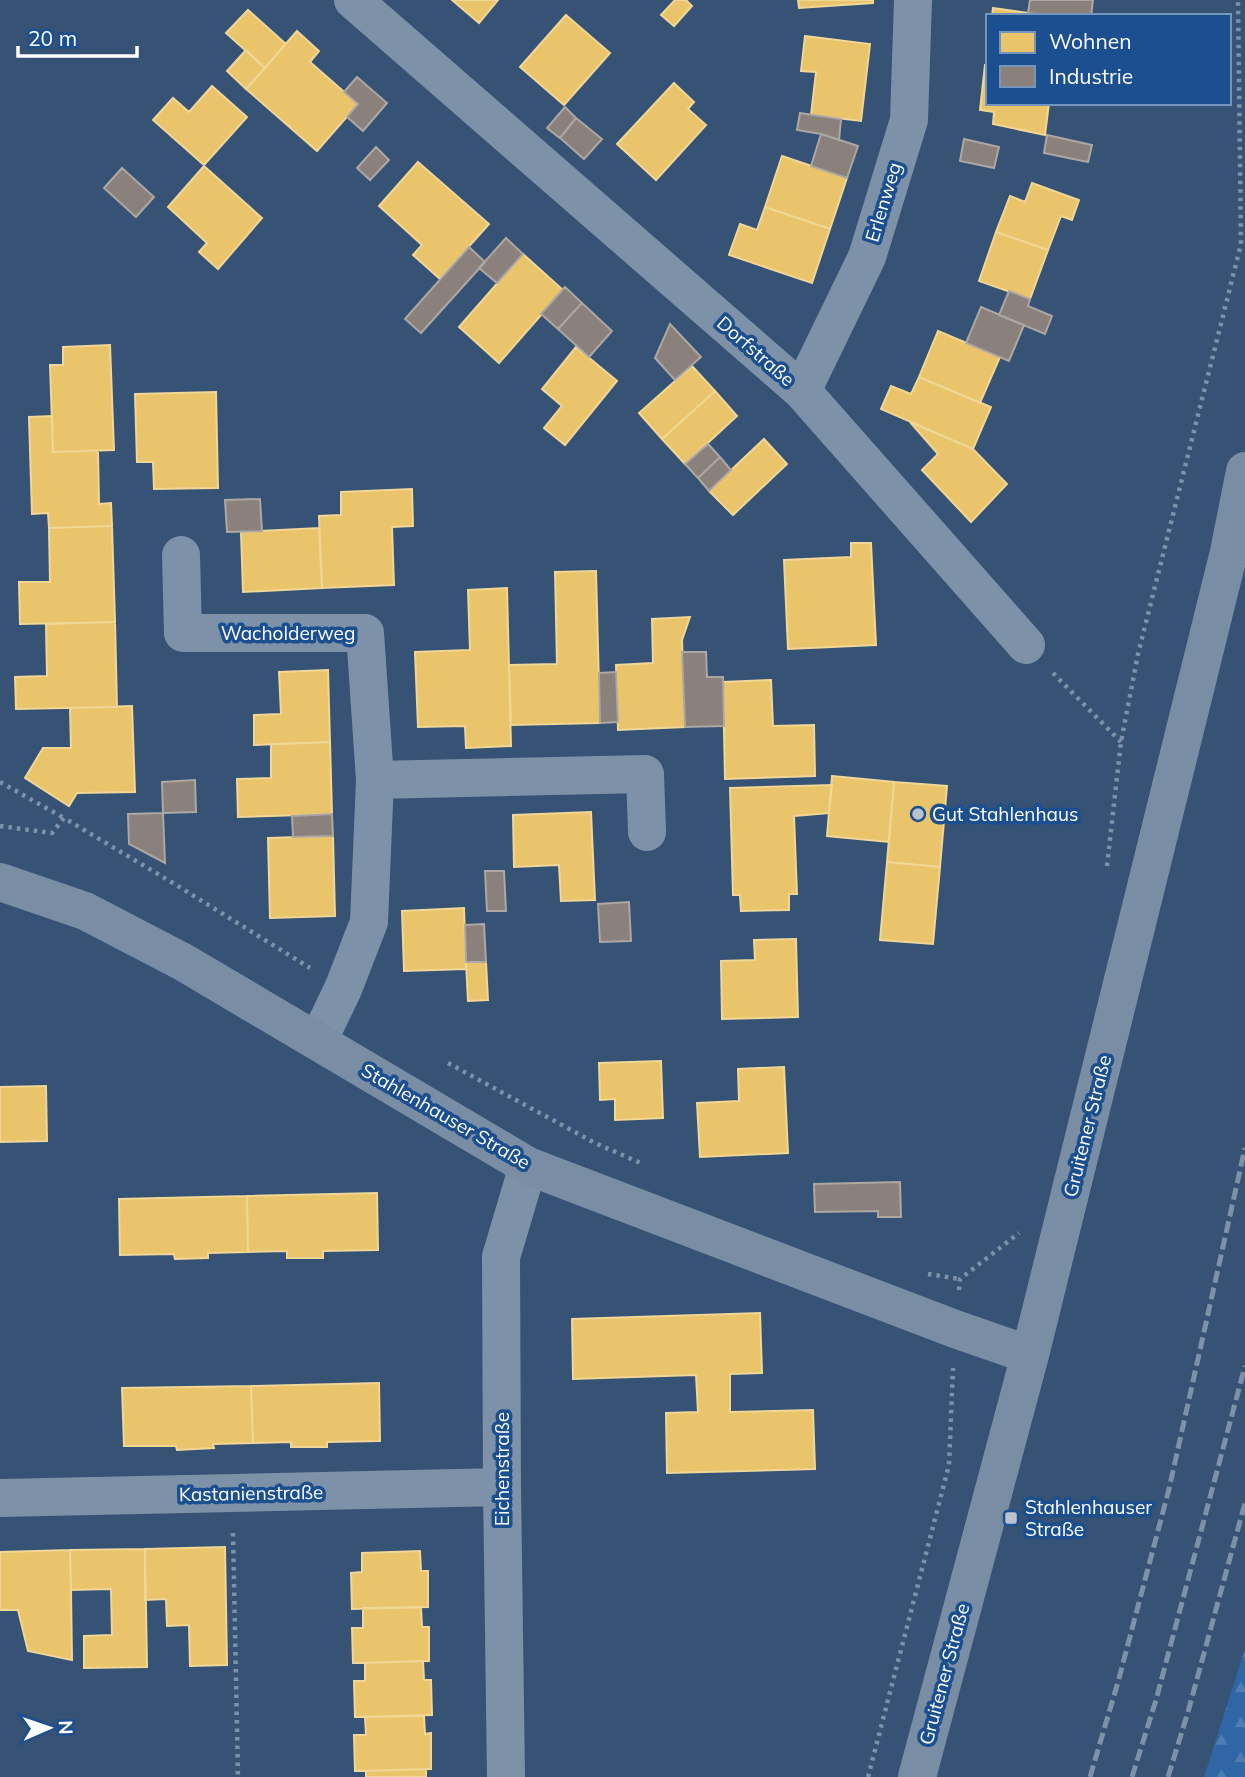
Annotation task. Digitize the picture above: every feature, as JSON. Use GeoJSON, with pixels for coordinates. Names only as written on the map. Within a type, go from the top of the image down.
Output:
{"type":"FeatureCollection","features":[{"type":"Feature","properties":{"kind":"main road","name":"Gruitener Straße"},"geometry":{"type":"LineString","coordinates":[[917,1777],[1030,1355],[1229,552],[1245,471]]}},
{"type":"Feature","properties":{"kind":"main road","name":"Stahlenhauser Straße"},"geometry":{"type":"LineString","coordinates":[[0,882],[85,911],[183,962],[528,1166],[1030,1355]]}},
{"type":"Feature","properties":{"kind":"street","name":"Dorfstraße"},"geometry":{"type":"LineString","coordinates":[[353,0],[802,391],[1026,645]]}},
{"type":"Feature","properties":{"kind":"street","name":"Erlenweg"},"geometry":{"type":"LineString","coordinates":[[802,391],[867,257],[909,120],[913,0]]}},
{"type":"Feature","properties":{"kind":"street","name":"Wacholderweg"},"geometry":{"type":"LineString","coordinates":[[181,555],[183,633],[365,633],[375,780],[369,922],[318,1041]]}},
{"type":"Feature","properties":{"kind":"street"},"geometry":{"type":"LineString","coordinates":[[375,780],[645,774],[647,832]]}},
{"type":"Feature","properties":{"kind":"street","name":"Eichenstraße"},"geometry":{"type":"LineString","coordinates":[[506,1777],[501,1257],[528,1166]]}},
{"type":"Feature","properties":{"kind":"street","name":"Kastanienstraße"},"geometry":{"type":"LineString","coordinates":[[0,1498],[502,1487]]}},
{"type":"Feature","properties":{"kind":"path"},"geometry":{"type":"LineString","coordinates":[[1106,876],[1121,742],[1138,654],[1241,244],[1238,0]]}},
{"type":"Feature","properties":{"kind":"path"},"geometry":{"type":"LineString","coordinates":[[1026,645],[1121,742]]}},
{"type":"Feature","properties":{"kind":"path"},"geometry":{"type":"LineString","coordinates":[[0,782],[173,883],[342,989]]}},
{"type":"Feature","properties":{"kind":"path"},"geometry":{"type":"LineString","coordinates":[[0,826],[52,833],[64,818]]}},
{"type":"Feature","properties":{"kind":"path"},"geometry":{"type":"LineString","coordinates":[[448,1063],[595,1143],[644,1164]]}},
{"type":"Feature","properties":{"kind":"path"},"geometry":{"type":"LineString","coordinates":[[868,1777],[950,1465],[955,1329],[960,1279],[1024,1229]]}},
{"type":"Feature","properties":{"kind":"path"},"geometry":{"type":"LineString","coordinates":[[923,1273],[960,1279]]}},
{"type":"Feature","properties":{"kind":"path"},"geometry":{"type":"LineString","coordinates":[[232,1493],[238,1777]]}},
{"type":"Feature","properties":{"kind":"green space"},"geometry":{"type":"Polygon","coordinates":[[[1245,1649],[1245,1777],[1204,1777],[1245,1649]]]}},
{"type":"Feature","properties":{"kind":"building: Wohnen"},"geometry":{"type":"Polygon","coordinates":[[[452,0],[498,0],[479,23],[452,0]]]}},
{"type":"Feature","properties":{"kind":"building: Wohnen"},"geometry":{"type":"Polygon","coordinates":[[[675,0],[686,0],[692,6],[674,26],[661,15],[675,0]]]}},
{"type":"Feature","properties":{"kind":"building: Wohnen"},"geometry":{"type":"Polygon","coordinates":[[[798,0],[873,0],[873,3],[799,8],[798,0]]]}},
{"type":"Feature","properties":{"kind":"building: Wohnen"},"geometry":{"type":"Polygon","coordinates":[[[993,8],[1036,14],[992,14],[993,8]]]}},
{"type":"Feature","properties":{"kind":"building: Wohnen"},"geometry":{"type":"Polygon","coordinates":[[[248,10],[286,44],[265,68],[226,33],[248,10]]]}},
{"type":"Feature","properties":{"kind":"building: Wohnen"},"geometry":{"type":"Polygon","coordinates":[[[566,15],[610,53],[564,105],[520,67],[566,15]]]}},
{"type":"Feature","properties":{"kind":"building: Wohnen"},"geometry":{"type":"Polygon","coordinates":[[[297,31],[319,51],[310,62],[358,104],[317,151],[246,89],[297,31]]]}},
{"type":"Feature","properties":{"kind":"building: Wohnen"},"geometry":{"type":"Polygon","coordinates":[[[805,36],[870,44],[861,121],[811,115],[816,72],[801,71],[805,36]]]}},
{"type":"Feature","properties":{"kind":"building: Wohnen"},"geometry":{"type":"Polygon","coordinates":[[[246,50],[265,68],[246,89],[227,71],[246,50]]]}},
{"type":"Feature","properties":{"kind":"building: Wohnen"},"geometry":{"type":"Polygon","coordinates":[[[986,65],[986,105],[1049,105],[1045,135],[993,124],[994,112],[980,110],[986,65]]]}},
{"type":"Feature","properties":{"kind":"building: Wohnen"},"geometry":{"type":"Polygon","coordinates":[[[674,83],[694,102],[688,109],[706,125],[656,180],[617,144],[674,83]]]}},
{"type":"Feature","properties":{"kind":"building: Wohnen"},"geometry":{"type":"Polygon","coordinates":[[[212,86],[247,117],[204,165],[153,120],[173,98],[189,112],[212,86]]]}},
{"type":"Feature","properties":{"kind":"building: Wohnen"},"geometry":{"type":"Polygon","coordinates":[[[782,156],[847,178],[830,229],[765,207],[782,156]]]}},
{"type":"Feature","properties":{"kind":"building: Wohnen"},"geometry":{"type":"Polygon","coordinates":[[[418,162],[489,224],[440,279],[413,255],[422,245],[379,206],[418,162]]]}},
{"type":"Feature","properties":{"kind":"building: Wohnen"},"geometry":{"type":"Polygon","coordinates":[[[204,166],[262,218],[218,269],[199,252],[207,243],[168,207],[204,166]]]}},
{"type":"Feature","properties":{"kind":"building: Wohnen"},"geometry":{"type":"Polygon","coordinates":[[[1032,183],[1079,200],[1072,220],[1061,216],[1048,250],[996,232],[1010,196],[1025,202],[1032,183]]]}},
{"type":"Feature","properties":{"kind":"building: Wohnen"},"geometry":{"type":"Polygon","coordinates":[[[765,207],[830,229],[812,283],[729,255],[740,224],[757,230],[765,207]]]}},
{"type":"Feature","properties":{"kind":"building: Wohnen"},"geometry":{"type":"Polygon","coordinates":[[[996,232],[1048,250],[1030,299],[979,281],[996,232]]]}},
{"type":"Feature","properties":{"kind":"building: Wohnen"},"geometry":{"type":"Polygon","coordinates":[[[523,254],[563,290],[499,363],[459,327],[523,254]]]}},
{"type":"Feature","properties":{"kind":"building: Wohnen"},"geometry":{"type":"Polygon","coordinates":[[[938,331],[1000,357],[980,403],[919,377],[938,331]]]}},
{"type":"Feature","properties":{"kind":"building: Wohnen"},"geometry":{"type":"Polygon","coordinates":[[[110,345],[114,450],[53,452],[50,365],[63,365],[63,347],[110,345]]]}},
{"type":"Feature","properties":{"kind":"building: Wohnen"},"geometry":{"type":"Polygon","coordinates":[[[576,347],[617,381],[565,445],[544,428],[562,406],[542,389],[576,347]]]}},
{"type":"Feature","properties":{"kind":"building: Wohnen"},"geometry":{"type":"Polygon","coordinates":[[[692,366],[715,391],[662,439],[639,413],[692,366]]]}},
{"type":"Feature","properties":{"kind":"building: Wohnen"},"geometry":{"type":"Polygon","coordinates":[[[919,377],[991,407],[973,449],[881,409],[891,386],[911,394],[919,377]]]}},
{"type":"Feature","properties":{"kind":"building: Wohnen"},"geometry":{"type":"Polygon","coordinates":[[[715,391],[737,416],[685,464],[662,439],[715,391]]]}},
{"type":"Feature","properties":{"kind":"building: Wohnen"},"geometry":{"type":"Polygon","coordinates":[[[216,392],[218,488],[154,489],[153,462],[137,462],[135,394],[216,392]]]}},
{"type":"Feature","properties":{"kind":"building: Wohnen"},"geometry":{"type":"Polygon","coordinates":[[[52,416],[53,452],[98,451],[99,504],[111,503],[112,526],[49,528],[48,513],[32,514],[29,417],[52,416]]]}},
{"type":"Feature","properties":{"kind":"building: Wohnen"},"geometry":{"type":"Polygon","coordinates":[[[910,422],[973,449],[1007,484],[971,522],[922,470],[938,454],[910,422]]]}},
{"type":"Feature","properties":{"kind":"building: Wohnen"},"geometry":{"type":"Polygon","coordinates":[[[764,439],[787,464],[733,515],[709,491],[764,439]]]}},
{"type":"Feature","properties":{"kind":"building: Wohnen"},"geometry":{"type":"Polygon","coordinates":[[[412,489],[413,526],[392,527],[394,585],[322,588],[319,516],[341,515],[341,492],[412,489]]]}},
{"type":"Feature","properties":{"kind":"building: Wohnen"},"geometry":{"type":"Polygon","coordinates":[[[112,526],[115,622],[20,624],[19,582],[50,582],[49,528],[112,526]]]}},
{"type":"Feature","properties":{"kind":"building: Wohnen"},"geometry":{"type":"Polygon","coordinates":[[[319,528],[322,588],[243,592],[241,532],[319,528]]]}},
{"type":"Feature","properties":{"kind":"building: Wohnen"},"geometry":{"type":"Polygon","coordinates":[[[851,543],[871,543],[876,645],[788,649],[784,560],[851,557],[851,543]]]}},
{"type":"Feature","properties":{"kind":"building: Wohnen"},"geometry":{"type":"Polygon","coordinates":[[[596,571],[600,723],[511,725],[509,665],[557,664],[555,572],[596,571]]]}},
{"type":"Feature","properties":{"kind":"building: Wohnen"},"geometry":{"type":"Polygon","coordinates":[[[507,588],[511,746],[466,748],[465,726],[418,727],[415,652],[470,650],[468,590],[507,588]]]}},
{"type":"Feature","properties":{"kind":"building: Wohnen"},"geometry":{"type":"Polygon","coordinates":[[[690,617],[682,640],[685,727],[618,730],[616,665],[653,663],[652,619],[690,617]]]}},
{"type":"Feature","properties":{"kind":"building: Wohnen"},"geometry":{"type":"Polygon","coordinates":[[[115,622],[117,707],[16,709],[15,677],[47,676],[46,624],[115,622]]]}},
{"type":"Feature","properties":{"kind":"building: Wohnen"},"geometry":{"type":"Polygon","coordinates":[[[328,670],[330,742],[254,745],[254,715],[281,714],[279,672],[328,670]]]}},
{"type":"Feature","properties":{"kind":"building: Wohnen"},"geometry":{"type":"Polygon","coordinates":[[[771,680],[773,726],[814,725],[815,776],[725,779],[723,682],[771,680]]]}},
{"type":"Feature","properties":{"kind":"building: Wohnen"},"geometry":{"type":"Polygon","coordinates":[[[132,706],[135,792],[77,793],[69,806],[25,778],[43,748],[71,748],[70,708],[132,706]]]}},
{"type":"Feature","properties":{"kind":"building: Wohnen"},"geometry":{"type":"Polygon","coordinates":[[[330,742],[332,814],[238,817],[237,779],[271,778],[271,744],[330,742]]]}},
{"type":"Feature","properties":{"kind":"building: Wohnen"},"geometry":{"type":"Polygon","coordinates":[[[832,776],[894,782],[889,842],[827,836],[832,776]]]}},
{"type":"Feature","properties":{"kind":"building: Wohnen","name":"Gut Stahlenhaus"},"geometry":{"type":"Polygon","coordinates":[[[894,782],[947,786],[940,867],[887,862],[894,782]]]}},
{"type":"Feature","properties":{"kind":"building: Wohnen"},"geometry":{"type":"Polygon","coordinates":[[[832,785],[829,813],[794,816],[797,894],[789,894],[789,910],[741,911],[740,895],[733,895],[730,788],[832,785]]]}},
{"type":"Feature","properties":{"kind":"building: Wohnen"},"geometry":{"type":"Polygon","coordinates":[[[591,812],[595,900],[561,901],[559,865],[514,867],[513,815],[591,812]]]}},
{"type":"Feature","properties":{"kind":"building: Wohnen"},"geometry":{"type":"Polygon","coordinates":[[[333,836],[335,916],[270,918],[268,838],[333,836]]]}},
{"type":"Feature","properties":{"kind":"building: Wohnen"},"geometry":{"type":"Polygon","coordinates":[[[887,862],[940,867],[933,944],[880,940],[887,862]]]}},
{"type":"Feature","properties":{"kind":"building: Wohnen"},"geometry":{"type":"Polygon","coordinates":[[[464,908],[466,969],[404,971],[402,911],[464,908]]]}},
{"type":"Feature","properties":{"kind":"building: Wohnen"},"geometry":{"type":"Polygon","coordinates":[[[796,939],[798,1017],[722,1019],[721,961],[755,960],[754,940],[796,939]]]}},
{"type":"Feature","properties":{"kind":"building: Wohnen"},"geometry":{"type":"Polygon","coordinates":[[[466,962],[486,962],[488,1000],[468,1001],[466,962]]]}},
{"type":"Feature","properties":{"kind":"building: Wohnen"},"geometry":{"type":"Polygon","coordinates":[[[661,1061],[663,1118],[615,1120],[615,1099],[600,1100],[599,1063],[661,1061]]]}},
{"type":"Feature","properties":{"kind":"building: Wohnen"},"geometry":{"type":"Polygon","coordinates":[[[784,1067],[788,1153],[700,1157],[697,1103],[739,1101],[738,1069],[784,1067]]]}},
{"type":"Feature","properties":{"kind":"building: Wohnen"},"geometry":{"type":"Polygon","coordinates":[[[46,1086],[47,1141],[0,1142],[0,1087],[46,1086]]]}},
{"type":"Feature","properties":{"kind":"building: Wohnen"},"geometry":{"type":"Polygon","coordinates":[[[377,1193],[378,1250],[323,1251],[323,1258],[287,1258],[287,1251],[248,1252],[247,1196],[377,1193]]]}},
{"type":"Feature","properties":{"kind":"building: Wohnen"},"geometry":{"type":"Polygon","coordinates":[[[247,1196],[248,1252],[208,1253],[208,1258],[175,1259],[174,1254],[120,1255],[119,1199],[247,1196]]]}},
{"type":"Feature","properties":{"kind":"building: Wohnen"},"geometry":{"type":"Polygon","coordinates":[[[760,1313],[762,1373],[730,1374],[730,1412],[813,1410],[815,1469],[667,1473],[666,1413],[698,1412],[696,1375],[573,1379],[572,1319],[760,1313]]]}},
{"type":"Feature","properties":{"kind":"building: Wohnen"},"geometry":{"type":"Polygon","coordinates":[[[379,1383],[380,1441],[327,1442],[327,1447],[291,1447],[291,1442],[253,1443],[251,1386],[379,1383]]]}},
{"type":"Feature","properties":{"kind":"building: Wohnen"},"geometry":{"type":"Polygon","coordinates":[[[251,1386],[253,1443],[213,1444],[214,1448],[177,1450],[176,1446],[124,1446],[122,1388],[251,1386]]]}},
{"type":"Feature","properties":{"kind":"building: Wohnen"},"geometry":{"type":"Polygon","coordinates":[[[225,1547],[227,1665],[190,1666],[189,1625],[167,1626],[166,1599],[145,1600],[145,1549],[225,1547]]]}},
{"type":"Feature","properties":{"kind":"building: Wohnen"},"geometry":{"type":"Polygon","coordinates":[[[145,1549],[147,1667],[84,1668],[84,1636],[112,1635],[111,1589],[71,1590],[70,1550],[145,1549]]]}},
{"type":"Feature","properties":{"kind":"building: Wohnen"},"geometry":{"type":"Polygon","coordinates":[[[70,1550],[72,1660],[28,1651],[18,1610],[0,1610],[0,1552],[70,1550]]]}},
{"type":"Feature","properties":{"kind":"building: Wohnen"},"geometry":{"type":"Polygon","coordinates":[[[420,1551],[421,1571],[428,1571],[428,1607],[352,1609],[351,1573],[362,1572],[362,1553],[420,1551]]]}},
{"type":"Feature","properties":{"kind":"building: Wohnen"},"geometry":{"type":"Polygon","coordinates":[[[421,1607],[422,1627],[429,1627],[429,1661],[353,1663],[352,1628],[363,1628],[363,1608],[421,1607]]]}},
{"type":"Feature","properties":{"kind":"building: Wohnen"},"geometry":{"type":"Polygon","coordinates":[[[423,1661],[424,1680],[431,1680],[432,1715],[355,1717],[354,1681],[365,1681],[365,1663],[423,1661]]]}},
{"type":"Feature","properties":{"kind":"building: Wohnen"},"geometry":{"type":"Polygon","coordinates":[[[424,1716],[425,1734],[431,1733],[431,1769],[355,1771],[354,1735],[366,1735],[365,1717],[424,1716]]]}},
{"type":"Feature","properties":{"kind":"building: Wohnen"},"geometry":{"type":"Polygon","coordinates":[[[426,1769],[426,1777],[366,1777],[366,1771],[426,1769]]]}},
{"type":"Feature","properties":{"kind":"building: Industrie"},"geometry":{"type":"Polygon","coordinates":[[[1030,0],[1093,0],[1091,14],[1028,13],[1030,0]]]}},
{"type":"Feature","properties":{"kind":"building: Industrie"},"geometry":{"type":"Polygon","coordinates":[[[357,77],[387,103],[363,131],[347,117],[358,104],[344,92],[357,77]]]}},
{"type":"Feature","properties":{"kind":"building: Industrie"},"geometry":{"type":"Polygon","coordinates":[[[565,107],[576,118],[560,138],[547,128],[565,107]]]}},
{"type":"Feature","properties":{"kind":"building: Industrie"},"geometry":{"type":"Polygon","coordinates":[[[800,113],[841,119],[839,140],[797,130],[800,113]]]}},
{"type":"Feature","properties":{"kind":"building: Industrie"},"geometry":{"type":"Polygon","coordinates":[[[576,118],[602,139],[584,159],[560,138],[576,118]]]}},
{"type":"Feature","properties":{"kind":"building: Industrie"},"geometry":{"type":"Polygon","coordinates":[[[821,134],[858,146],[847,178],[811,166],[821,134]]]}},
{"type":"Feature","properties":{"kind":"building: Industrie"},"geometry":{"type":"Polygon","coordinates":[[[1047,135],[1092,145],[1088,162],[1044,153],[1047,135]]]}},
{"type":"Feature","properties":{"kind":"building: Industrie"},"geometry":{"type":"Polygon","coordinates":[[[964,139],[999,147],[994,168],[960,161],[964,139]]]}},
{"type":"Feature","properties":{"kind":"building: Industrie"},"geometry":{"type":"Polygon","coordinates":[[[376,147],[389,160],[370,180],[357,168],[376,147]]]}},
{"type":"Feature","properties":{"kind":"building: Industrie"},"geometry":{"type":"Polygon","coordinates":[[[122,168],[154,197],[136,217],[104,188],[122,168]]]}},
{"type":"Feature","properties":{"kind":"building: Industrie"},"geometry":{"type":"Polygon","coordinates":[[[506,238],[523,254],[497,283],[479,268],[506,238]]]}},
{"type":"Feature","properties":{"kind":"building: Industrie"},"geometry":{"type":"Polygon","coordinates":[[[469,247],[485,262],[421,333],[405,319],[469,247]]]}},
{"type":"Feature","properties":{"kind":"building: Industrie"},"geometry":{"type":"Polygon","coordinates":[[[565,287],[582,303],[558,329],[541,314],[565,287]]]}},
{"type":"Feature","properties":{"kind":"building: Industrie"},"geometry":{"type":"Polygon","coordinates":[[[1009,291],[1030,299],[1028,306],[1052,316],[1045,334],[999,315],[1009,291]]]}},
{"type":"Feature","properties":{"kind":"building: Industrie"},"geometry":{"type":"Polygon","coordinates":[[[582,303],[612,331],[589,357],[558,329],[582,303]]]}},
{"type":"Feature","properties":{"kind":"building: Industrie"},"geometry":{"type":"Polygon","coordinates":[[[981,307],[1024,325],[1009,361],[966,343],[981,307]]]}},
{"type":"Feature","properties":{"kind":"building: Industrie"},"geometry":{"type":"Polygon","coordinates":[[[670,324],[701,357],[675,380],[655,358],[670,324]]]}},
{"type":"Feature","properties":{"kind":"building: Industrie"},"geometry":{"type":"Polygon","coordinates":[[[708,444],[720,457],[698,478],[685,464],[708,444]]]}},
{"type":"Feature","properties":{"kind":"building: Industrie"},"geometry":{"type":"Polygon","coordinates":[[[720,457],[731,470],[709,491],[698,478],[720,457]]]}},
{"type":"Feature","properties":{"kind":"building: Industrie"},"geometry":{"type":"Polygon","coordinates":[[[260,499],[262,531],[227,532],[225,500],[260,499]]]}},
{"type":"Feature","properties":{"kind":"building: Industrie"},"geometry":{"type":"Polygon","coordinates":[[[682,652],[706,652],[707,677],[723,677],[724,726],[685,727],[682,652]]]}},
{"type":"Feature","properties":{"kind":"building: Industrie"},"geometry":{"type":"Polygon","coordinates":[[[616,672],[618,722],[600,723],[599,673],[616,672]]]}},
{"type":"Feature","properties":{"kind":"building: Industrie"},"geometry":{"type":"Polygon","coordinates":[[[195,780],[196,812],[163,813],[162,782],[195,780]]]}},
{"type":"Feature","properties":{"kind":"building: Industrie"},"geometry":{"type":"Polygon","coordinates":[[[163,813],[165,863],[129,844],[128,814],[163,813]]]}},
{"type":"Feature","properties":{"kind":"building: Industrie"},"geometry":{"type":"Polygon","coordinates":[[[332,814],[333,836],[293,837],[292,816],[332,814]]]}},
{"type":"Feature","properties":{"kind":"building: Industrie"},"geometry":{"type":"Polygon","coordinates":[[[485,871],[504,871],[506,911],[487,911],[485,871]]]}},
{"type":"Feature","properties":{"kind":"building: Industrie"},"geometry":{"type":"Polygon","coordinates":[[[629,902],[631,941],[600,942],[598,904],[629,902]]]}},
{"type":"Feature","properties":{"kind":"building: Industrie"},"geometry":{"type":"Polygon","coordinates":[[[484,924],[486,962],[466,962],[465,925],[484,924]]]}},
{"type":"Feature","properties":{"kind":"building: Industrie"},"geometry":{"type":"Polygon","coordinates":[[[900,1182],[901,1217],[878,1217],[878,1211],[815,1212],[814,1184],[900,1182]]]}},
{"type":"Feature","properties":{"kind":"railway"},"geometry":{"type":"LineString","coordinates":[[1090,1777],[1169,1489],[1245,1148]]}},
{"type":"Feature","properties":{"kind":"railway"},"geometry":{"type":"LineString","coordinates":[[1132,1777],[1156,1700],[1245,1366]]}},
{"type":"Feature","properties":{"kind":"railway"},"geometry":{"type":"LineString","coordinates":[[1168,1777],[1245,1503]]}},
{"type":"Feature","properties":{"kind":"place","name":"Gut Stahlenhaus"},"geometry":{"type":"Point","coordinates":[918,814]}},
{"type":"Feature","properties":{"kind":"place","name":"Stahlenhauser Straße"},"geometry":{"type":"Point","coordinates":[1011,1518]}}]}
